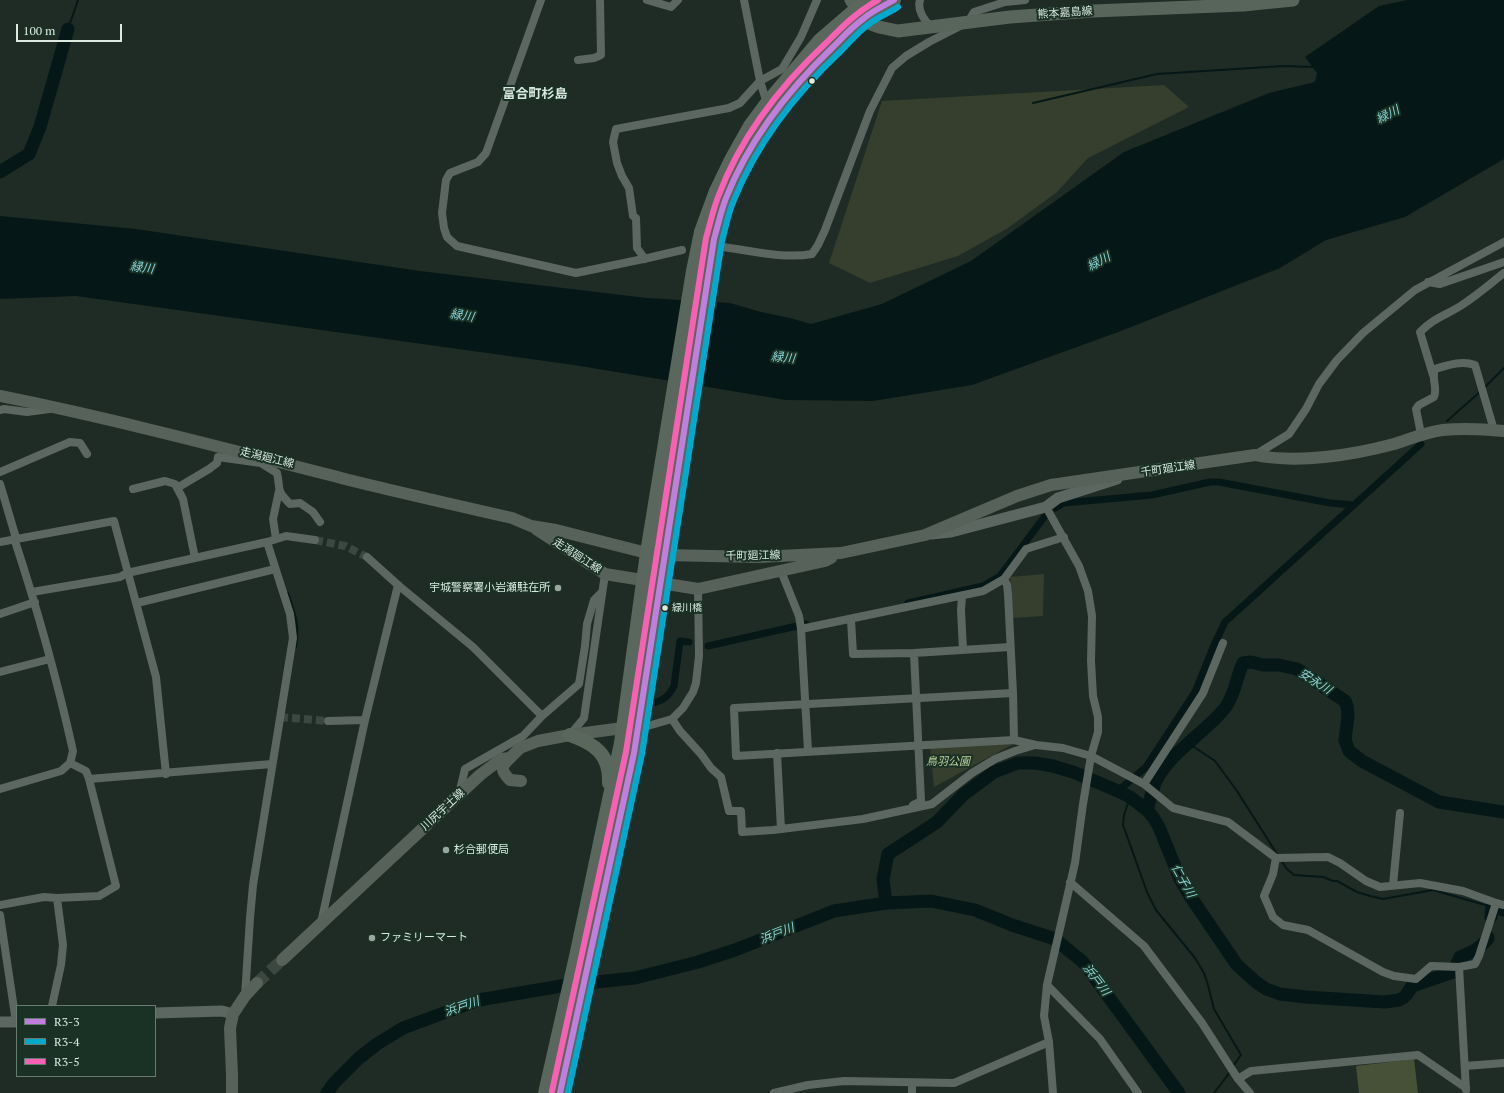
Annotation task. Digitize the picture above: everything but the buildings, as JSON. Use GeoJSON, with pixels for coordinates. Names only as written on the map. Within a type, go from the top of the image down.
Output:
{"type":"FeatureCollection","features":[{"type":"Feature","properties":{"kind":"highway"},"geometry":{"type":"LineString","coordinates":[[545,1093],[577,952],[623,728],[644,572],[693,271],[701,232],[716,191],[731,160],[746,133],[767,104],[820,40],[870,0]]}},
{"type":"Feature","properties":{"kind":"highway"},"geometry":{"type":"LineString","coordinates":[[560,1093],[570,1055],[634,753],[714,239],[726,198],[757,137],[803,78],[827,52],[857,9],[894,0]]}},
{"type":"Feature","properties":{"kind":"highway"},"geometry":{"type":"LineString","coordinates":[[570,735],[592,744],[602,755],[607,765],[609,779],[608,805]]}},
{"type":"Feature","properties":{"kind":"main road","name":"熊本嘉島線"},"geometry":{"type":"LineString","coordinates":[[857,9],[871,24],[898,30],[968,22],[1086,12],[1242,5],[1292,0]]}},
{"type":"Feature","properties":{"kind":"main road","name":"走潟廻江線"},"geometry":{"type":"LineString","coordinates":[[0,396],[58,408],[260,459],[512,518],[531,526],[605,574],[698,589]]}},
{"type":"Feature","properties":{"kind":"main road","name":"千町廻江線"},"geometry":{"type":"LineString","coordinates":[[665,551],[758,557],[841,553],[925,535],[1023,493],[1051,485],[1255,455],[1268,458],[1305,458],[1363,451],[1395,443],[1420,434],[1443,430],[1499,430]]}},
{"type":"Feature","properties":{"kind":"main road","name":"走潟廻江線"},"geometry":{"type":"LineString","coordinates":[[531,526],[665,551]]}},
{"type":"Feature","properties":{"kind":"main road","name":"千町廻江線"},"geometry":{"type":"LineString","coordinates":[[698,589],[825,561],[841,553]]}},
{"type":"Feature","properties":{"kind":"main road","name":"川尻宇土線"},"geometry":{"type":"LineString","coordinates":[[282,960],[480,775],[501,759],[510,758],[520,748],[538,741],[623,728],[637,729]]}},
{"type":"Feature","properties":{"kind":"main road"},"geometry":{"type":"LineString","coordinates":[[510,758],[504,763],[504,773],[510,780],[521,781]]}},
{"type":"Feature","properties":{"kind":"main road"},"geometry":{"type":"LineString","coordinates":[[232,1093],[230,1028],[233,1014],[244,996],[257,983]]}},
{"type":"Feature","properties":{"kind":"street"},"geometry":{"type":"LineString","coordinates":[[541,0],[486,153],[478,162],[450,173],[446,180],[442,213],[447,237],[457,246],[576,273],[682,250]]}},
{"type":"Feature","properties":{"kind":"street"},"geometry":{"type":"LineString","coordinates":[[578,60],[594,58],[600,55],[600,0]]}},
{"type":"Feature","properties":{"kind":"street"},"geometry":{"type":"LineString","coordinates":[[647,0],[671,7],[678,0]]}},
{"type":"Feature","properties":{"kind":"street"},"geometry":{"type":"LineString","coordinates":[[739,0],[744,4],[760,81],[767,104]]}},
{"type":"Feature","properties":{"kind":"street"},"geometry":{"type":"LineString","coordinates":[[645,259],[637,248],[636,218],[633,216],[629,188],[617,163],[613,142],[616,130],[729,108],[740,104],[760,81],[782,69],[801,37],[817,0]]}},
{"type":"Feature","properties":{"kind":"street"},"geometry":{"type":"LineString","coordinates":[[920,0],[922,15],[931,27]]}},
{"type":"Feature","properties":{"kind":"street"},"geometry":{"type":"LineString","coordinates":[[724,247],[772,254],[803,256],[812,254],[825,230],[870,111],[892,68],[906,56],[929,42],[968,22],[974,12],[1005,2],[1025,0]]}},
{"type":"Feature","properties":{"kind":"street"},"geometry":{"type":"LineString","coordinates":[[1255,455],[1289,434],[1306,410],[1319,384],[1332,366],[1363,333],[1415,290],[1504,242]]}},
{"type":"Feature","properties":{"kind":"street"},"geometry":{"type":"LineString","coordinates":[[1428,282],[1440,284],[1504,262]]}},
{"type":"Feature","properties":{"kind":"street"},"geometry":{"type":"LineString","coordinates":[[1420,434],[1416,409],[1419,405],[1434,398],[1436,392],[1433,374],[1420,332],[1438,317],[1460,307],[1504,273]]}},
{"type":"Feature","properties":{"kind":"street"},"geometry":{"type":"LineString","coordinates":[[1433,374],[1435,369],[1452,364],[1469,363],[1475,365],[1487,406],[1499,430]]}},
{"type":"Feature","properties":{"kind":"street"},"geometry":{"type":"LineString","coordinates":[[0,410],[4,409],[27,412],[58,408]]}},
{"type":"Feature","properties":{"kind":"street"},"geometry":{"type":"LineString","coordinates":[[0,472],[70,442],[80,443],[87,454]]}},
{"type":"Feature","properties":{"kind":"street"},"geometry":{"type":"LineString","coordinates":[[177,488],[217,463],[218,457],[260,459],[277,473],[279,491],[273,519],[276,539]]}},
{"type":"Feature","properties":{"kind":"street"},"geometry":{"type":"LineString","coordinates":[[925,535],[950,532],[1046,507],[1058,498],[1130,474]]}},
{"type":"Feature","properties":{"kind":"street"},"geometry":{"type":"LineString","coordinates":[[133,489],[165,481],[175,484],[183,499],[196,558]]}},
{"type":"Feature","properties":{"kind":"street"},"geometry":{"type":"LineString","coordinates":[[0,484],[32,592],[73,751],[70,763],[62,771],[0,789]]}},
{"type":"Feature","properties":{"kind":"street"},"geometry":{"type":"LineString","coordinates":[[279,491],[290,504],[300,503],[313,512],[320,522]]}},
{"type":"Feature","properties":{"kind":"street"},"geometry":{"type":"LineString","coordinates":[[1046,507],[1079,566],[1088,592],[1092,616],[1091,661],[1093,696],[1098,717],[1098,732],[1091,756],[1075,863],[1047,985],[1044,1016],[1049,1042],[1052,1093]]}},
{"type":"Feature","properties":{"kind":"street"},"geometry":{"type":"LineString","coordinates":[[0,542],[15,538],[114,521],[127,573],[137,603],[158,689],[166,774]]}},
{"type":"Feature","properties":{"kind":"street"},"geometry":{"type":"LineString","coordinates":[[32,592],[120,577],[127,573],[267,542],[286,536],[316,540]]}},
{"type":"Feature","properties":{"kind":"street"},"geometry":{"type":"LineString","coordinates":[[801,629],[851,620],[983,591],[1004,579],[1026,549],[1064,537]]}},
{"type":"Feature","properties":{"kind":"street"},"geometry":{"type":"LineString","coordinates":[[244,996],[253,884],[293,638],[290,614],[267,542]]}},
{"type":"Feature","properties":{"kind":"street"},"geometry":{"type":"LineString","coordinates":[[367,557],[398,585],[473,647],[542,716]]}},
{"type":"Feature","properties":{"kind":"street"},"geometry":{"type":"LineString","coordinates":[[137,603],[275,568]]}},
{"type":"Feature","properties":{"kind":"street"},"geometry":{"type":"LineString","coordinates":[[781,571],[799,616],[801,629],[808,751]]}},
{"type":"Feature","properties":{"kind":"street"},"geometry":{"type":"LineString","coordinates":[[570,735],[584,718],[601,593],[605,574]]}},
{"type":"Feature","properties":{"kind":"street"},"geometry":{"type":"LineString","coordinates":[[1004,579],[1007,585],[1014,740]]}},
{"type":"Feature","properties":{"kind":"street"},"geometry":{"type":"LineString","coordinates":[[321,924],[365,720],[398,585]]}},
{"type":"Feature","properties":{"kind":"street"},"geometry":{"type":"LineString","coordinates":[[637,729],[672,719],[683,708],[693,692],[696,683],[699,656],[698,589]]}},
{"type":"Feature","properties":{"kind":"street"},"geometry":{"type":"LineString","coordinates":[[459,795],[465,769],[523,736],[542,716],[578,684],[585,646],[587,624],[594,600],[601,593]]}},
{"type":"Feature","properties":{"kind":"street"},"geometry":{"type":"LineString","coordinates":[[962,596],[961,610],[963,650]]}},
{"type":"Feature","properties":{"kind":"street"},"geometry":{"type":"LineString","coordinates":[[0,614],[34,602]]}},
{"type":"Feature","properties":{"kind":"street"},"geometry":{"type":"LineString","coordinates":[[851,620],[853,654],[914,653],[1010,647]]}},
{"type":"Feature","properties":{"kind":"street"},"geometry":{"type":"LineString","coordinates":[[1144,784],[1203,693],[1223,643]]}},
{"type":"Feature","properties":{"kind":"street"},"geometry":{"type":"LineString","coordinates":[[908,808],[921,801],[914,653]]}},
{"type":"Feature","properties":{"kind":"street"},"geometry":{"type":"LineString","coordinates":[[0,672],[50,659]]}},
{"type":"Feature","properties":{"kind":"street"},"geometry":{"type":"LineString","coordinates":[[1013,693],[916,697],[734,708],[736,756],[1014,740],[1036,745],[1063,748],[1091,756],[1144,784],[1173,808],[1228,822],[1276,858],[1328,857],[1340,862],[1366,881],[1380,886],[1420,883],[1463,892],[1500,904],[1475,964],[1459,967],[1431,966],[1416,979],[1394,976],[1383,972],[1308,930],[1283,925],[1273,917],[1264,896],[1274,874],[1276,858]]}},
{"type":"Feature","properties":{"kind":"street"},"geometry":{"type":"LineString","coordinates":[[672,719],[711,768],[721,777],[729,811],[741,811],[742,832],[863,819],[932,804],[972,773],[995,759],[1036,745]]}},
{"type":"Feature","properties":{"kind":"street"},"geometry":{"type":"LineString","coordinates":[[328,721],[365,720]]}},
{"type":"Feature","properties":{"kind":"street"},"geometry":{"type":"LineString","coordinates":[[777,753],[781,829]]}},
{"type":"Feature","properties":{"kind":"street"},"geometry":{"type":"LineString","coordinates":[[0,905],[44,897],[57,898],[99,896],[116,886],[89,779],[86,771],[70,763]]}},
{"type":"Feature","properties":{"kind":"street"},"geometry":{"type":"LineString","coordinates":[[89,779],[166,774],[272,764]]}},
{"type":"Feature","properties":{"kind":"street"},"geometry":{"type":"LineString","coordinates":[[1393,885],[1400,813]]}},
{"type":"Feature","properties":{"kind":"street"},"geometry":{"type":"LineString","coordinates":[[1070,882],[1144,946],[1202,1023],[1238,1079],[1250,1093]]}},
{"type":"Feature","properties":{"kind":"street"},"geometry":{"type":"LineString","coordinates":[[52,1005],[61,965],[63,945],[57,898]]}},
{"type":"Feature","properties":{"kind":"street"},"geometry":{"type":"LineString","coordinates":[[0,915],[16,1022],[0,1022]]}},
{"type":"Feature","properties":{"kind":"street"},"geometry":{"type":"LineString","coordinates":[[1459,967],[1466,1090]]}},
{"type":"Feature","properties":{"kind":"street"},"geometry":{"type":"LineString","coordinates":[[1047,985],[1100,1039],[1138,1093]]}},
{"type":"Feature","properties":{"kind":"street"},"geometry":{"type":"LineString","coordinates":[[156,1013],[222,1011],[233,1014]]}},
{"type":"Feature","properties":{"kind":"street"},"geometry":{"type":"LineString","coordinates":[[774,1093],[808,1085],[844,1081],[954,1083],[1049,1042]]}},
{"type":"Feature","properties":{"kind":"street"},"geometry":{"type":"LineString","coordinates":[[1238,1079],[1251,1071],[1418,1055],[1466,1090]]}},
{"type":"Feature","properties":{"kind":"street"},"geometry":{"type":"LineString","coordinates":[[1465,1066],[1504,1063]]}},
{"type":"Feature","properties":{"kind":"street"},"geometry":{"type":"LineString","coordinates":[[912,1082],[912,1093]]}},
{"type":"Feature","properties":{"kind":"green space"},"geometry":{"type":"Polygon","coordinates":[[[1164,85],[1189,107],[1088,158],[1057,192],[1008,228],[958,256],[870,283],[829,263],[882,101],[1164,85]]]}},
{"type":"Feature","properties":{"kind":"green space"},"geometry":{"type":"Polygon","coordinates":[[[1044,574],[1043,616],[1012,618],[1010,577],[1044,574]]]}},
{"type":"Feature","properties":{"kind":"green space","name":"鳥羽公園"},"geometry":{"type":"Polygon","coordinates":[[[1015,743],[934,787],[930,747],[1015,743]]]}},
{"type":"Feature","properties":{"kind":"green space"},"geometry":{"type":"Polygon","coordinates":[[[1414,1059],[1418,1093],[1359,1093],[1356,1066],[1414,1059]]]}},
{"type":"Feature","properties":{"kind":"water","name":"緑川"},"geometry":{"type":"Polygon","coordinates":[[[1407,0],[1504,0],[1504,159],[1405,217],[1326,240],[1280,268],[1121,331],[972,385],[873,401],[786,400],[574,365],[76,296],[0,299],[0,216],[136,229],[420,271],[647,298],[730,303],[811,324],[882,304],[971,261],[1124,152],[1269,93],[1315,82],[1317,73],[1305,57],[1379,6],[1407,0]]]}},
{"type":"Feature","properties":{"kind":"waterway"},"geometry":{"type":"LineString","coordinates":[[68,29],[78,0]]}},
{"type":"Feature","properties":{"kind":"waterway"},"geometry":{"type":"LineString","coordinates":[[0,172],[29,154],[40,127],[68,29]]}},
{"type":"Feature","properties":{"kind":"waterway"},"geometry":{"type":"LineString","coordinates":[[1033,103],[1157,74],[1283,66],[1314,67]]}},
{"type":"Feature","properties":{"kind":"waterway"},"geometry":{"type":"LineString","coordinates":[[1484,388],[1504,368]]}},
{"type":"Feature","properties":{"kind":"waterway"},"geometry":{"type":"LineString","coordinates":[[1447,421],[1481,391]]}},
{"type":"Feature","properties":{"kind":"waterway"},"geometry":{"type":"LineString","coordinates":[[1118,791],[1146,767],[1195,692],[1225,622],[1421,444]]}},
{"type":"Feature","properties":{"kind":"waterway"},"geometry":{"type":"LineString","coordinates":[[1055,508],[1064,503],[1152,495],[1210,482],[1219,482],[1330,503],[1354,505]]}},
{"type":"Feature","properties":{"kind":"waterway"},"geometry":{"type":"LineString","coordinates":[[908,603],[983,586],[1000,576],[1045,516]]}},
{"type":"Feature","properties":{"kind":"waterway"},"geometry":{"type":"LineString","coordinates":[[288,593],[295,613],[297,625],[296,647]]}},
{"type":"Feature","properties":{"kind":"waterway"},"geometry":{"type":"LineString","coordinates":[[708,646],[806,624]]}},
{"type":"Feature","properties":{"kind":"waterway"},"geometry":{"type":"LineString","coordinates":[[652,703],[659,701],[668,695],[672,690],[674,686],[680,641],[689,642]]}},
{"type":"Feature","properties":{"kind":"waterway","name":"安永川"},"geometry":{"type":"LineString","coordinates":[[1147,810],[1156,781],[1162,770],[1225,708],[1231,698],[1243,663],[1251,662],[1263,665],[1279,665],[1297,669],[1345,701],[1348,716],[1345,740],[1349,751],[1362,761],[1439,802],[1504,812]]}},
{"type":"Feature","properties":{"kind":"waterway"},"geometry":{"type":"LineString","coordinates":[[1188,743],[1215,761],[1237,791],[1277,854]]}},
{"type":"Feature","properties":{"kind":"waterway","name":"仁子川"},"geometry":{"type":"LineString","coordinates":[[886,903],[883,879],[888,854],[937,822],[963,795],[994,772],[1018,763],[1035,763],[1053,766],[1073,772],[1130,797],[1147,810],[1159,827],[1180,879],[1190,896],[1237,965],[1266,989],[1280,994],[1306,997],[1385,1002],[1399,1000],[1407,994],[1412,986],[1453,972],[1460,957],[1478,948],[1488,939],[1488,937]]}},
{"type":"Feature","properties":{"kind":"waterway"},"geometry":{"type":"LineString","coordinates":[[1130,797],[1124,815],[1123,825],[1147,892],[1156,910],[1195,958],[1204,973],[1214,1009],[1241,1055],[1233,1066]]}},
{"type":"Feature","properties":{"kind":"waterway"},"geometry":{"type":"LineString","coordinates":[[1281,860],[1287,869],[1294,875],[1323,877],[1337,881],[1357,892],[1383,899],[1433,890],[1492,907]]}},
{"type":"Feature","properties":{"kind":"waterway","name":"浜戸川"},"geometry":{"type":"LineString","coordinates":[[327,1093],[334,1083],[359,1058],[377,1044],[403,1028],[479,1000],[567,985],[635,978],[698,962],[735,950],[834,911],[886,903],[931,901],[975,910],[1012,925],[1055,939],[1083,962],[1179,1093]]}},
{"type":"Feature","properties":{"kind":"waterway","name":"仁子川"},"geometry":{"type":"LineString","coordinates":[[1491,917],[1492,907],[1504,910]]}},
{"type":"Feature","properties":{"kind":"waterway"},"geometry":{"type":"LineString","coordinates":[[1214,1093],[1230,1072]]}},
{"type":"Feature","properties":{"kind":"tunnel"},"geometry":{"type":"LineString","coordinates":[[315,540],[345,546],[367,557]]}},
{"type":"Feature","properties":{"kind":"tunnel"},"geometry":{"type":"LineString","coordinates":[[280,717],[328,721]]}},
{"type":"Feature","properties":{"kind":"tunnel"},"geometry":{"type":"LineString","coordinates":[[257,983],[282,960]]}},
{"type":"Feature","properties":{"kind":"transit line","name":"R3-5"},"geometry":{"type":"LineString","coordinates":[[552,1091],[626,752],[706,238],[713,212],[727,175],[738,154],[750,133],[778,94],[839,30],[857,14],[878,0]]}},
{"type":"Feature","properties":{"kind":"transit line","name":"R3-3"},"geometry":{"type":"LineString","coordinates":[[560,1093],[634,753],[714,239],[726,198],[735,177],[758,136],[801,80],[817,62],[859,22],[894,0]]}},
{"type":"Feature","properties":{"kind":"transit line","name":"R3-4"},"geometry":{"type":"LineString","coordinates":[[568,1093],[642,754],[722,241],[730,210],[743,179],[754,159],[766,139],[793,102],[824,67],[862,30],[876,19],[898,7]]}},
{"type":"Feature","properties":{"kind":"place","name":"宇城警察署小岩瀬駐在所"},"geometry":{"type":"Point","coordinates":[558,588]}},
{"type":"Feature","properties":{"kind":"place","name":"緑川橋"},"geometry":{"type":"Point","coordinates":[665,608]}},
{"type":"Feature","properties":{"kind":"place","name":"杉合郵便局"},"geometry":{"type":"Point","coordinates":[446,850]}},
{"type":"Feature","properties":{"kind":"place","name":"ファミリーマート"},"geometry":{"type":"Point","coordinates":[372,938]}},
{"type":"Feature","properties":{"kind":"district","name":"富合町杉島"},"geometry":{"type":"Point","coordinates":[535,94]}}]}
